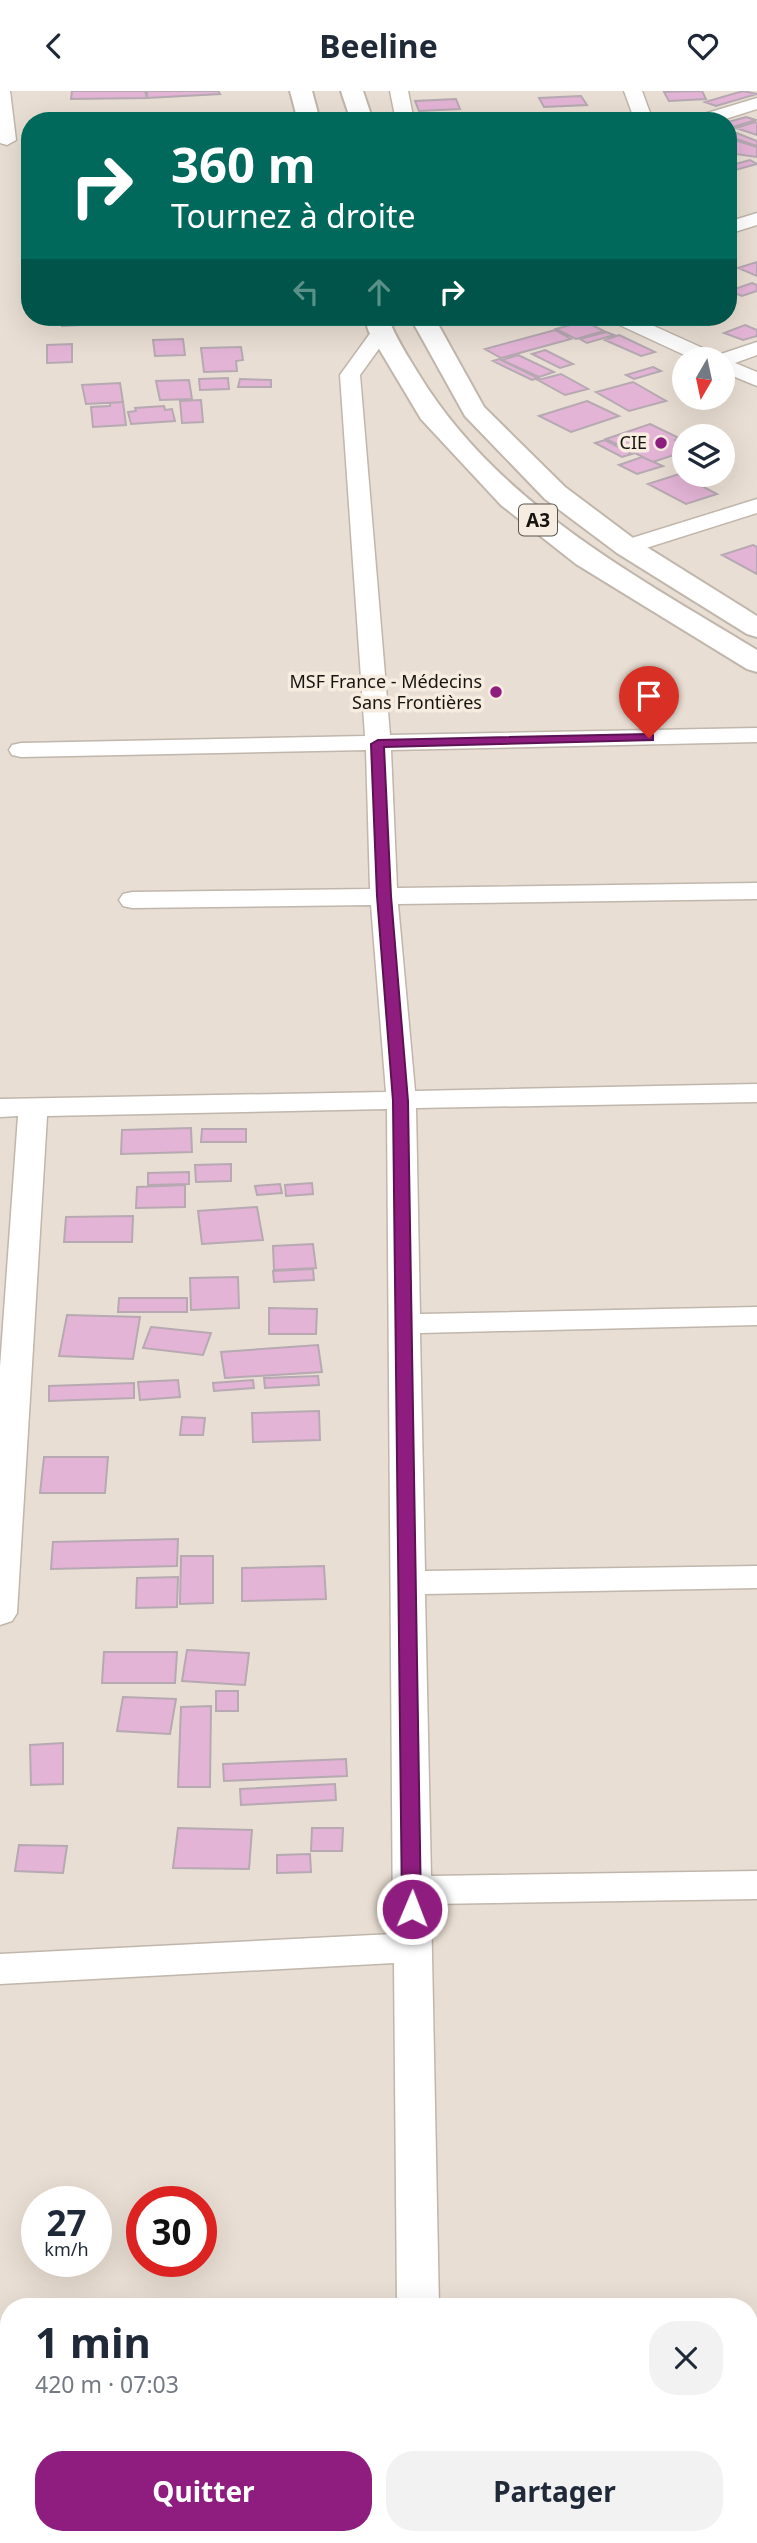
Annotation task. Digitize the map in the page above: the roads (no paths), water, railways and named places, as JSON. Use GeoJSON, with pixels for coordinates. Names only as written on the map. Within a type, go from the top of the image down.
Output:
{"type":"FeatureCollection","features":[{"type":"Feature","properties":{"kind":"highway"},"geometry":{"type":"LineString","coordinates":[[301,91],[307,112]]}},
{"type":"Feature","properties":{"kind":"highway"},"geometry":{"type":"LineString","coordinates":[[352,91],[359,112]]}},
{"type":"Feature","properties":{"kind":"highway","name":"A3"},"geometry":{"type":"LineString","coordinates":[[380,326],[430,414],[511,499],[586,558],[757,663]]}},
{"type":"Feature","properties":{"kind":"highway","name":"A3"},"geometry":{"type":"LineString","coordinates":[[425,326],[474,411],[555,493],[627,547],[757,628]]}},
{"type":"Feature","properties":{"kind":"street"},"geometry":{"type":"LineString","coordinates":[[1,91],[4,141]]}},
{"type":"Feature","properties":{"kind":"street"},"geometry":{"type":"LineString","coordinates":[[398,91],[403,112]]}},
{"type":"Feature","properties":{"kind":"street"},"geometry":{"type":"LineString","coordinates":[[634,91],[641,112]]}},
{"type":"Feature","properties":{"kind":"street"},"geometry":{"type":"LineString","coordinates":[[728,112],[757,103]]}},
{"type":"Feature","properties":{"kind":"street"},"geometry":{"type":"LineString","coordinates":[[737,225],[757,219]]}},
{"type":"Feature","properties":{"kind":"street"},"geometry":{"type":"LineString","coordinates":[[378,326],[350,375],[378,744],[384,896],[401,1101],[418,2298]]}},
{"type":"Feature","properties":{"kind":"street"},"geometry":{"type":"LineString","coordinates":[[638,326],[684,347]]}},
{"type":"Feature","properties":{"kind":"street"},"geometry":{"type":"LineString","coordinates":[[735,357],[757,348]]}},
{"type":"Feature","properties":{"kind":"street"},"geometry":{"type":"LineString","coordinates":[[735,368],[757,380]]}},
{"type":"Feature","properties":{"kind":"street"},"geometry":{"type":"LineString","coordinates":[[627,547],[757,506]]}},
{"type":"Feature","properties":{"kind":"street"},"geometry":{"type":"LineString","coordinates":[[21,750],[757,735]]}},
{"type":"Feature","properties":{"kind":"street"},"geometry":{"type":"LineString","coordinates":[[132,900],[757,891]]}},
{"type":"Feature","properties":{"kind":"street"},"geometry":{"type":"LineString","coordinates":[[0,1108],[757,1093]]}},
{"type":"Feature","properties":{"kind":"street"},"geometry":{"type":"LineString","coordinates":[[0,1613],[33,1107]]}},
{"type":"Feature","properties":{"kind":"street"},"geometry":{"type":"LineString","coordinates":[[403,1324],[757,1318]]}},
{"type":"Feature","properties":{"kind":"street"},"geometry":{"type":"LineString","coordinates":[[407,1583],[757,1577]]}},
{"type":"Feature","properties":{"kind":"street"},"geometry":{"type":"LineString","coordinates":[[412,1890],[757,1885]]}},
{"type":"Feature","properties":{"kind":"street"},"geometry":{"type":"LineString","coordinates":[[0,1969],[411,1948]]}},
{"type":"Feature","properties":{"kind":"place","name":"CIE"},"geometry":{"type":"Point","coordinates":[661,443]}},
{"type":"Feature","properties":{"kind":"place","name":"MSF France - Médecins Sans Frontières"},"geometry":{"type":"Point","coordinates":[496,692]}}]}
